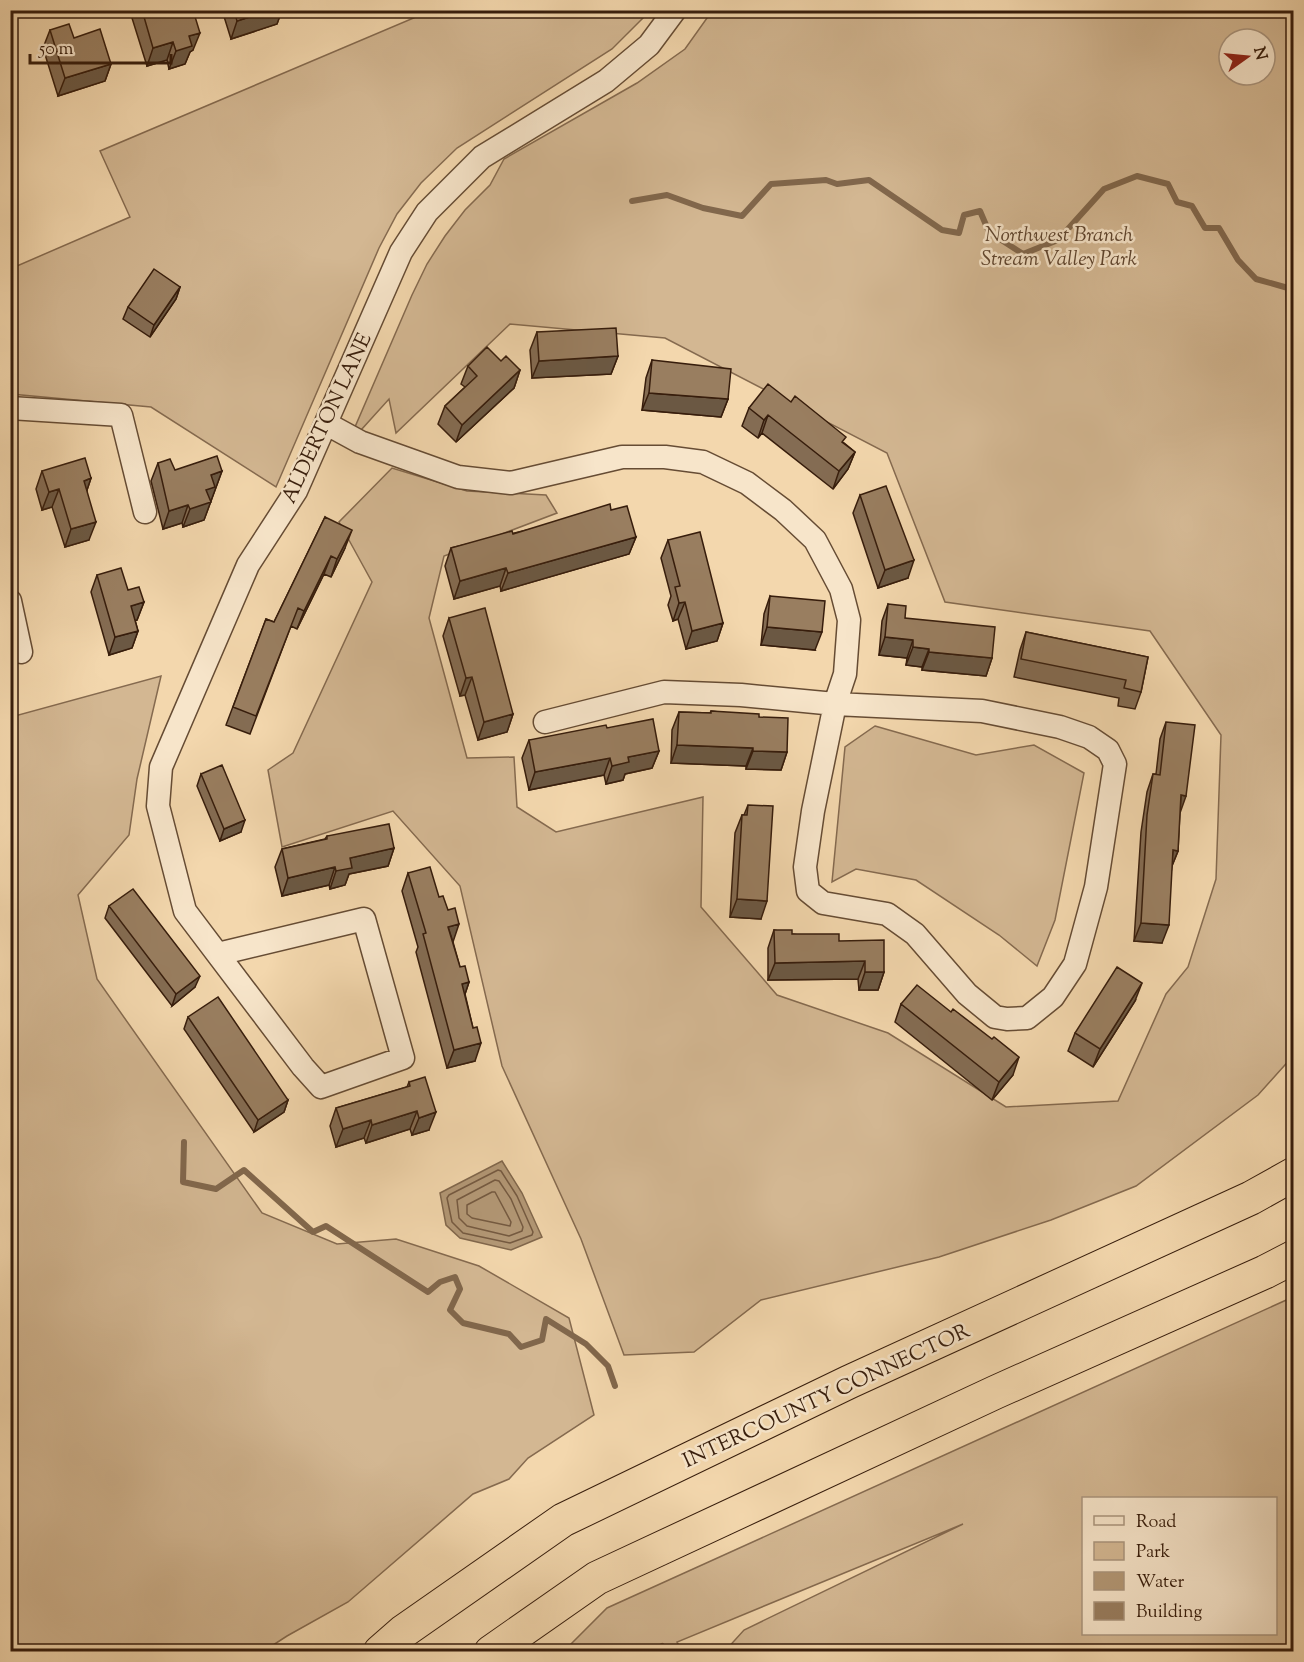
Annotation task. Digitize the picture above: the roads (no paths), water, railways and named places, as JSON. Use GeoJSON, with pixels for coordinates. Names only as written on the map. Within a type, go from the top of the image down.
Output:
{"type":"FeatureCollection","features":[{"type":"Feature","properties":{"kind":"highway","name":"INTERCOUNTY CONNECTOR"},"geometry":{"type":"LineString","coordinates":[[380,1652],[404,1631],[563,1520],[849,1382],[1251,1198],[1293,1174]]}},
{"type":"Feature","properties":{"kind":"highway"},"geometry":{"type":"LineString","coordinates":[[491,1652],[597,1578],[996,1392],[1265,1272],[1293,1257]]}},
{"type":"Feature","properties":{"kind":"street","name":"ALDERTON LANE"},"geometry":{"type":"LineString","coordinates":[[218,954],[364,919],[403,1058],[321,1087],[303,1066],[185,911],[158,806],[161,767],[248,565],[296,491],[401,252],[427,212],[482,157],[606,81],[649,45],[675,10]]}},
{"type":"Feature","properties":{"kind":"street"},"geometry":{"type":"LineString","coordinates":[[10,408],[120,415],[145,512]]}},
{"type":"Feature","properties":{"kind":"street"},"geometry":{"type":"LineString","coordinates":[[327,424],[360,442],[458,477],[511,483],[622,457],[665,457],[702,462],[747,483],[783,510],[815,540],[841,589],[849,620],[845,674],[835,704],[813,811],[805,867],[808,891],[823,903],[887,914],[915,934],[967,994],[994,1017],[1027,1018],[1053,996],[1075,964],[1096,887],[1115,764],[1108,750],[1089,737],[1060,727],[982,711],[835,704],[741,695],[664,692],[545,722]]}},
{"type":"Feature","properties":{"kind":"street"},"geometry":{"type":"LineString","coordinates":[[10,601],[21,652]]}},
{"type":"Feature","properties":{"kind":"water"},"geometry":{"type":"Polygon","coordinates":[[[502,1161],[522,1193],[542,1237],[511,1250],[460,1238],[446,1225],[440,1193],[502,1161]]]}},
{"type":"Feature","properties":{"kind":"waterway"},"geometry":{"type":"LineString","coordinates":[[632,201],[667,195],[703,208],[742,216],[771,184],[826,180],[837,184],[869,180],[942,230],[959,233],[964,215],[980,211],[989,232],[1023,254],[1058,240],[1104,189],[1137,176],[1168,184],[1177,202],[1192,206],[1205,228],[1219,228],[1238,260],[1256,279],[1288,288],[1289,331],[1294,379]]}},
{"type":"Feature","properties":{"kind":"waterway"},"geometry":{"type":"LineString","coordinates":[[184,1142],[183,1182],[216,1189],[244,1170],[313,1232],[326,1226],[428,1292],[440,1282],[455,1277],[460,1289],[450,1310],[463,1323],[509,1334],[521,1347],[542,1340],[546,1319],[586,1344],[608,1366],[615,1386]]}},
{"type":"Feature","properties":{"kind":"waterway"},"geometry":{"type":"LineString","coordinates":[[662,1646],[665,1652]]}},
{"type":"Feature","properties":{"kind":"park label","name":"Northwest Branch Stream Valley Park"},"geometry":{"type":"Point","coordinates":[1059,246]}}]}
